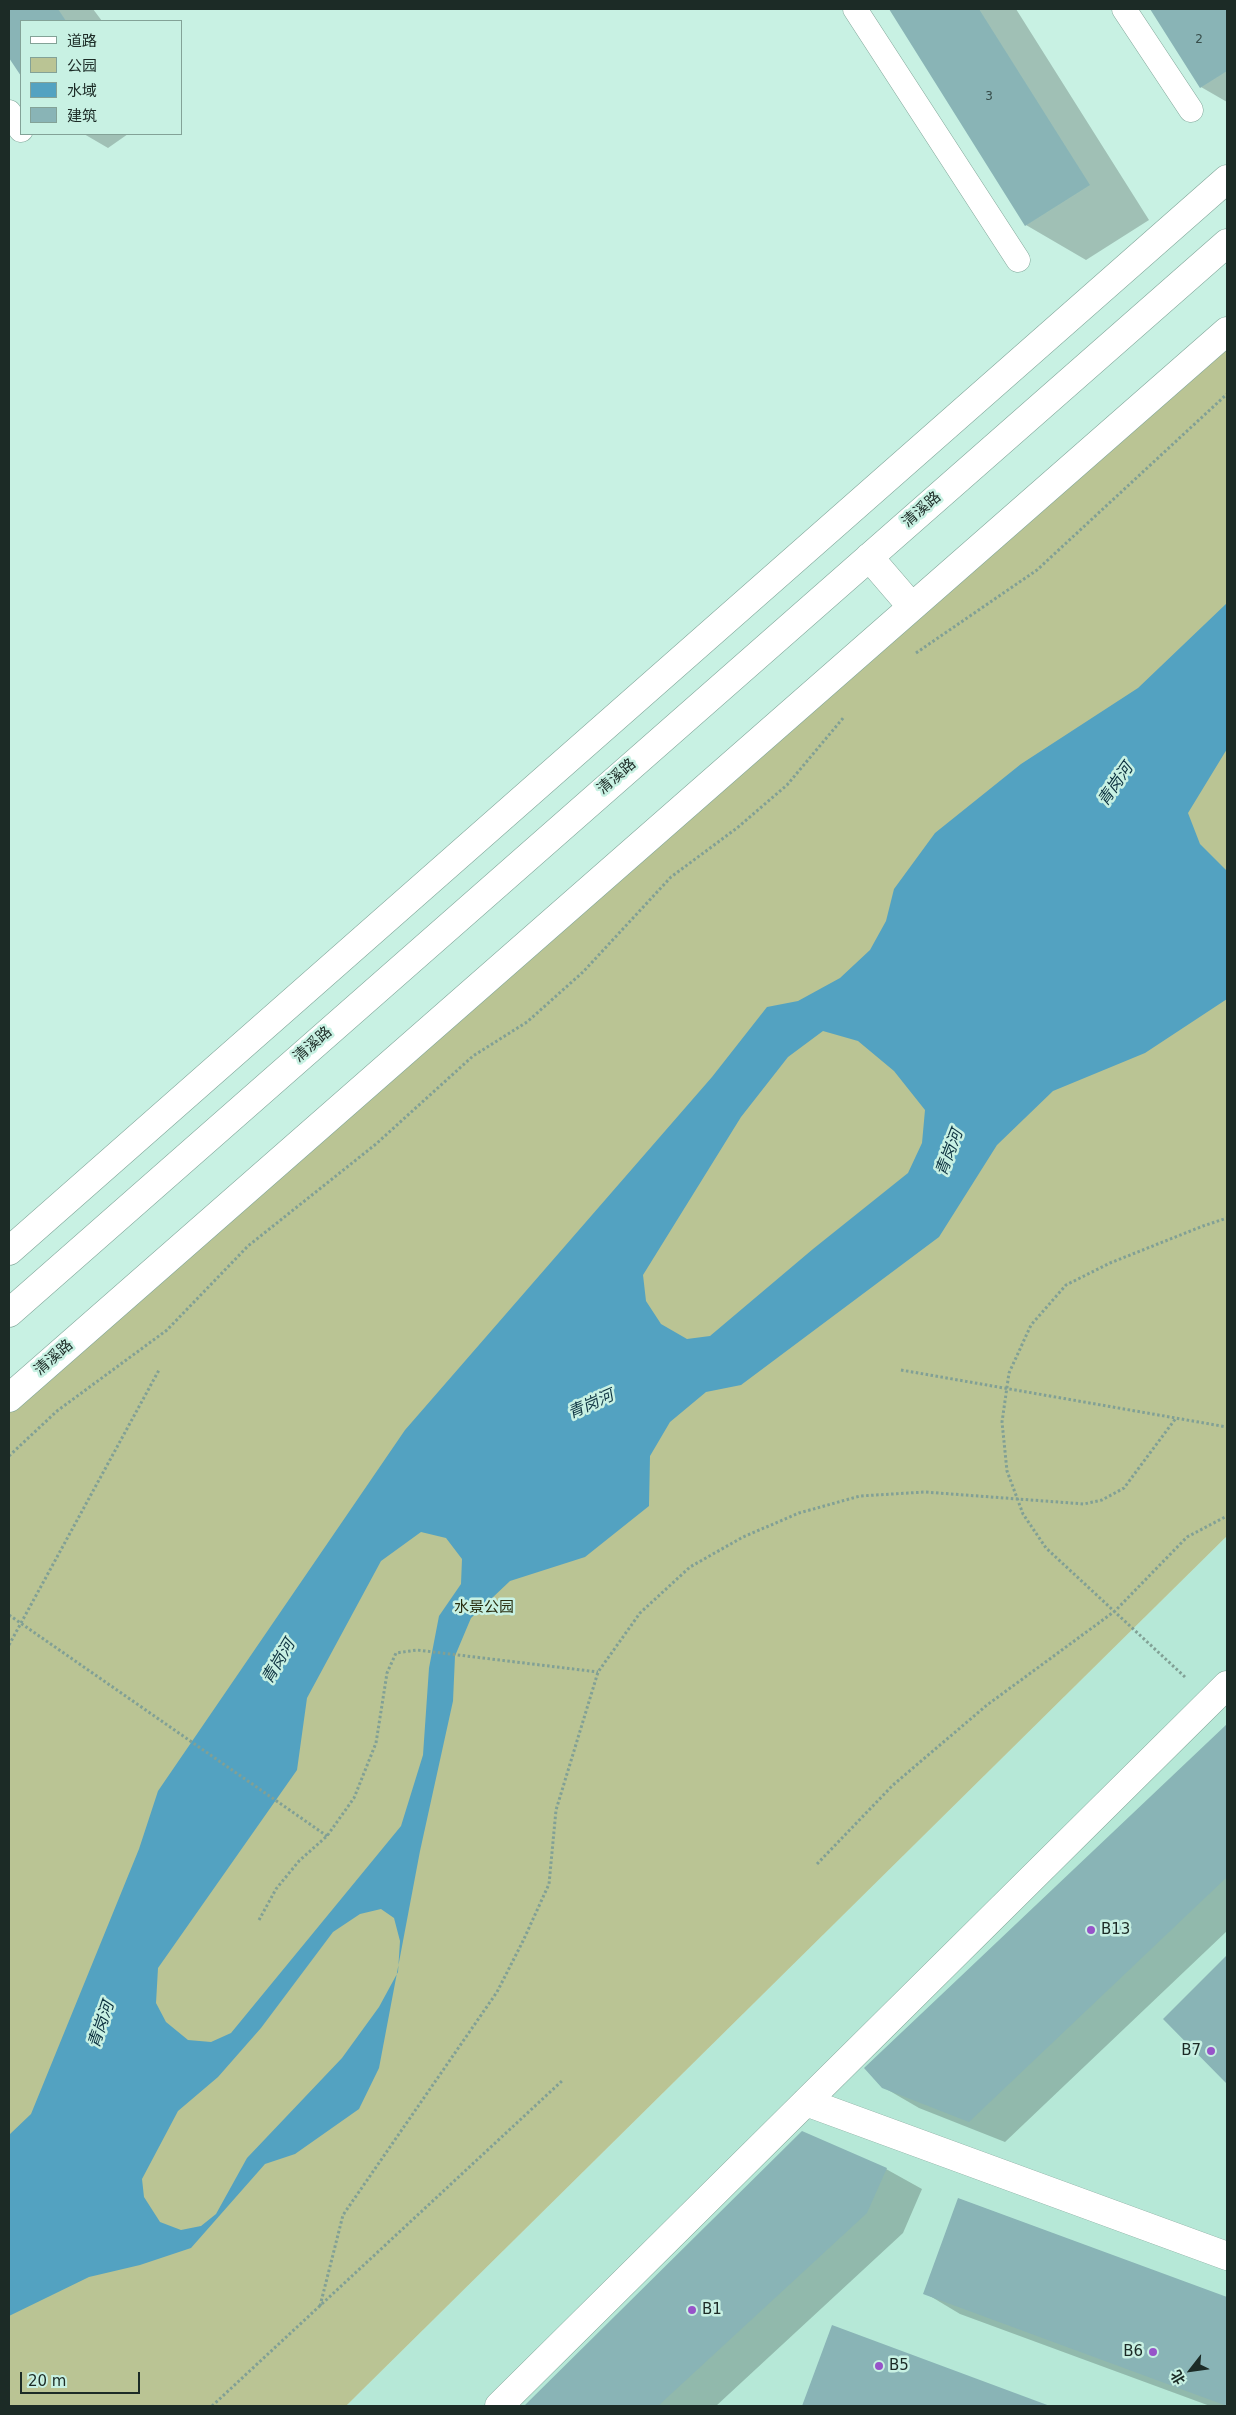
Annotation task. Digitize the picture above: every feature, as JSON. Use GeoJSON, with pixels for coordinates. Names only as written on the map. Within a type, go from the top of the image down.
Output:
{"type":"FeatureCollection","features":[{"type":"Feature","properties":{"kind":"main road"},"geometry":{"type":"LineString","coordinates":[[9,1251],[1227,180]]}},
{"type":"Feature","properties":{"kind":"main road","name":"清溪路"},"geometry":{"type":"LineString","coordinates":[[9,1313],[1227,244]]}},
{"type":"Feature","properties":{"kind":"main road","name":"清溪路"},"geometry":{"type":"LineString","coordinates":[[9,1398],[1227,330]]}},
{"type":"Feature","properties":{"kind":"main road"},"geometry":{"type":"LineString","coordinates":[[869,557],[912,607]]}},
{"type":"Feature","properties":{"kind":"main road"},"geometry":{"type":"LineString","coordinates":[[499,2406],[1219,1693]]}},
{"type":"Feature","properties":{"kind":"main road"},"geometry":{"type":"LineString","coordinates":[[806,2102],[1227,2256]]}},
{"type":"Feature","properties":{"kind":"lane"},"geometry":{"type":"LineString","coordinates":[[855,9],[1018,260]]}},
{"type":"Feature","properties":{"kind":"lane"},"geometry":{"type":"LineString","coordinates":[[1124,9],[1190,110]]}},
{"type":"Feature","properties":{"kind":"lane"},"geometry":{"type":"LineString","coordinates":[[9,112],[20,128]]}},
{"type":"Feature","properties":{"kind":"lane"},"geometry":{"type":"LineString","coordinates":[[9,143],[21,135]]}},
{"type":"Feature","properties":{"kind":"path"},"geometry":{"type":"LineString","coordinates":[[914,655],[1037,570],[1227,394]]}},
{"type":"Feature","properties":{"kind":"path"},"geometry":{"type":"LineString","coordinates":[[9,1456],[57,1412],[167,1330],[248,1246],[376,1144],[473,1056],[527,1022],[582,972],[672,878],[737,828],[787,785],[844,716]]}},
{"type":"Feature","properties":{"kind":"path"},"geometry":{"type":"LineString","coordinates":[[1219,1693],[1115,1611],[1046,1548],[1023,1514],[1007,1471],[1002,1422],[1009,1373],[1031,1325],[1066,1285],[1110,1263],[1227,1218]]}},
{"type":"Feature","properties":{"kind":"path"},"geometry":{"type":"LineString","coordinates":[[9,1644],[159,1370]]}},
{"type":"Feature","properties":{"kind":"path"},"geometry":{"type":"LineString","coordinates":[[901,1370],[1227,1427]]}},
{"type":"Feature","properties":{"kind":"path"},"geometry":{"type":"LineString","coordinates":[[320,2306],[343,2214],[497,1992],[549,1884],[556,1810],[598,1672],[640,1613],[690,1567],[743,1537],[800,1513],[860,1496],[925,1492],[1084,1504],[1102,1500],[1124,1488],[1176,1418]]}},
{"type":"Feature","properties":{"kind":"path"},"geometry":{"type":"LineString","coordinates":[[817,1864],[893,1785],[987,1704],[1115,1611],[1187,1537],[1227,1516]]}},
{"type":"Feature","properties":{"kind":"path"},"geometry":{"type":"LineString","coordinates":[[9,1615],[327,1836]]}},
{"type":"Feature","properties":{"kind":"path"},"geometry":{"type":"LineString","coordinates":[[259,1920],[276,1889],[299,1861],[327,1836],[354,1798],[376,1743],[387,1673],[396,1653],[417,1650],[598,1672]]}},
{"type":"Feature","properties":{"kind":"path"},"geometry":{"type":"LineString","coordinates":[[212,2406],[563,2080]]}},
{"type":"Feature","properties":{"kind":"shaded area"},"geometry":{"type":"Polygon","coordinates":[[[1227,1536],[1227,2406],[346,2406],[1227,1536]]]}},
{"type":"Feature","properties":{"kind":"green space","name":"水景公园"},"geometry":{"type":"Polygon","coordinates":[[[1227,331],[1227,1536],[346,2406],[9,2406],[9,1398],[1227,331]]]}},
{"type":"Feature","properties":{"kind":"water","name":"青岗河"},"geometry":{"type":"Polygon","coordinates":[[[1227,603],[1227,749],[1188,813],[1200,844],[1227,871],[1227,999],[1145,1053],[1053,1091],[997,1145],[939,1237],[741,1385],[706,1392],[670,1422],[650,1456],[649,1506],[585,1557],[510,1581],[471,1618],[455,1656],[453,1701],[420,1851],[398,1965],[400,1941],[394,1918],[381,1909],[360,1914],[333,1932],[261,2028],[218,2077],[178,2111],[142,2179],[144,2197],[160,2222],[181,2230],[201,2226],[216,2214],[247,2158],[342,2058],[379,2007],[397,1974],[379,2068],[359,2109],[295,2154],[265,2164],[191,2248],[140,2265],[89,2277],[9,2316],[9,2135],[31,2114],[139,1849],[158,1791],[405,1430],[712,1077],[767,1007],[798,1001],[840,978],[870,950],[886,921],[894,889],[935,833],[1021,764],[1138,688],[1227,603]],[[823,1031],[788,1057],[741,1117],[643,1275],[646,1301],[661,1324],[687,1339],[710,1336],[813,1249],[908,1173],[922,1143],[925,1110],[894,1071],[858,1041],[823,1031]],[[421,1532],[381,1561],[307,1698],[297,1770],[158,1968],[156,2003],[166,2022],[188,2040],[211,2042],[231,2033],[401,1826],[423,1755],[429,1668],[439,1616],[461,1584],[462,1559],[446,1538],[421,1532]]]}},
{"type":"Feature","properties":{"kind":"building"},"geometry":{"type":"Polygon","coordinates":[[[9,9],[58,9],[65,20],[20,20],[20,74],[9,58],[9,9]]]}},
{"type":"Feature","properties":{"kind":"building"},"geometry":{"type":"Polygon","coordinates":[[[889,9],[979,9],[1090,185],[1025,226],[889,9]]]}},
{"type":"Feature","properties":{"kind":"building"},"geometry":{"type":"Polygon","coordinates":[[[1150,9],[1227,9],[1227,71],[1200,88],[1150,9]]]}},
{"type":"Feature","properties":{"kind":"building","name":"B13"},"geometry":{"type":"Polygon","coordinates":[[[1227,1724],[1227,1877],[969,2122],[882,2088],[864,2068],[1227,1724]]]}},
{"type":"Feature","properties":{"kind":"building","name":"B7"},"geometry":{"type":"Polygon","coordinates":[[[1227,1955],[1227,2084],[1163,2019],[1227,1955]]]}},
{"type":"Feature","properties":{"kind":"building","name":"B1"},"geometry":{"type":"Polygon","coordinates":[[[802,2131],[887,2168],[867,2213],[658,2406],[524,2406],[802,2131]]]}},
{"type":"Feature","properties":{"kind":"building","name":"B6"},"geometry":{"type":"Polygon","coordinates":[[[958,2198],[1227,2297],[1227,2406],[923,2294],[958,2198]]]}},
{"type":"Feature","properties":{"kind":"building","name":"B5"},"geometry":{"type":"Polygon","coordinates":[[[832,2325],[1050,2406],[802,2406],[832,2325]]]}},
{"type":"Feature","properties":{"kind":"place","name":"B13"},"geometry":{"type":"Point","coordinates":[1091,1930]}},
{"type":"Feature","properties":{"kind":"place","name":"B7"},"geometry":{"type":"Point","coordinates":[1211,2051]}},
{"type":"Feature","properties":{"kind":"place","name":"B1"},"geometry":{"type":"Point","coordinates":[692,2310]}},
{"type":"Feature","properties":{"kind":"place","name":"B6"},"geometry":{"type":"Point","coordinates":[1153,2352]}},
{"type":"Feature","properties":{"kind":"place","name":"B5"},"geometry":{"type":"Point","coordinates":[879,2366]}}]}
